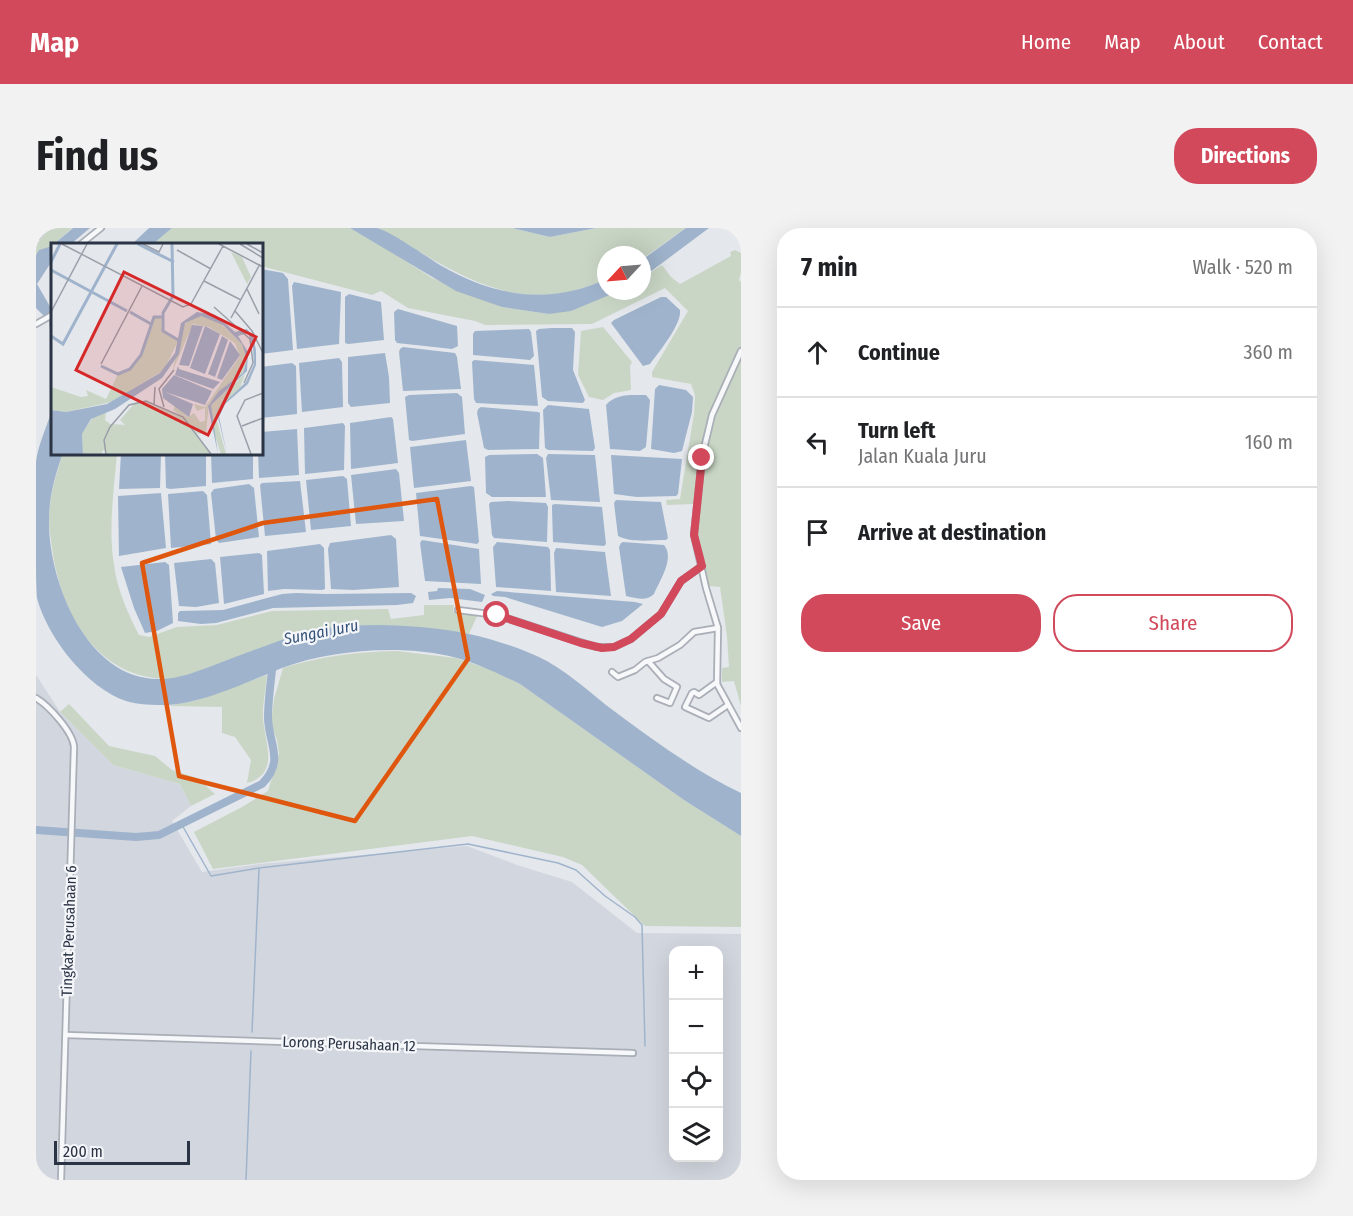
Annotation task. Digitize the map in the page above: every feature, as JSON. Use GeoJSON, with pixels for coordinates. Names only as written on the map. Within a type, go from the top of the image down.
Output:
{"type":"FeatureCollection","features":[{"type":"Feature","properties":{"kind":"street"},"geometry":{"type":"LineString","coordinates":[[36,238],[44,228]]}},
{"type":"Feature","properties":{"kind":"street"},"geometry":{"type":"LineString","coordinates":[[82,243],[101,228]]}},
{"type":"Feature","properties":{"kind":"street"},"geometry":{"type":"LineString","coordinates":[[36,324],[51,316]]}},
{"type":"Feature","properties":{"kind":"street"},"geometry":{"type":"LineString","coordinates":[[741,351],[712,415],[702,458],[694,535],[718,628],[717,682],[741,728]]}},
{"type":"Feature","properties":{"kind":"street"},"geometry":{"type":"LineString","coordinates":[[458,610],[497,615],[581,643],[602,648],[614,647],[631,639],[661,614],[681,581],[702,566]]}},
{"type":"Feature","properties":{"kind":"street"},"geometry":{"type":"LineString","coordinates":[[612,672],[618,677],[635,670],[680,645],[694,632],[718,628]]}},
{"type":"Feature","properties":{"kind":"street"},"geometry":{"type":"LineString","coordinates":[[648,661],[664,679],[677,687],[670,703],[657,698]]}},
{"type":"Feature","properties":{"kind":"street"},"geometry":{"type":"LineString","coordinates":[[717,682],[699,695],[692,693],[685,706],[709,718],[728,705]]}},
{"type":"Feature","properties":{"kind":"street","name":"Tingkat Perusahaan 6"},"geometry":{"type":"LineString","coordinates":[[36,698],[43,702],[74,741],[61,1180]]}},
{"type":"Feature","properties":{"kind":"street","name":"Lorong Perusahaan 12"},"geometry":{"type":"LineString","coordinates":[[66,1035],[633,1053]]}},
{"type":"Feature","properties":{"kind":"highlighted area"},"geometry":{"type":"Polygon","coordinates":[[[437,499],[468,659],[355,821],[179,776],[142,563],[263,523],[437,499]]]}},
{"type":"Feature","properties":{"kind":"shaded area"},"geometry":{"type":"Polygon","coordinates":[[[36,675],[60,712],[113,765],[180,784],[191,806],[172,821],[202,872],[259,864],[467,846],[572,882],[637,933],[741,934],[741,1180],[36,1180],[36,675]]]}},
{"type":"Feature","properties":{"kind":"green space"},"geometry":{"type":"Polygon","coordinates":[[[50,228],[72,228],[55,243],[51,243],[51,247],[39,250],[36,255],[36,245],[50,228]]]}},
{"type":"Feature","properties":{"kind":"green space"},"geometry":{"type":"Polygon","coordinates":[[[172,228],[350,228],[432,278],[502,307],[549,314],[597,298],[641,300],[592,324],[485,325],[408,308],[381,291],[372,295],[262,266],[262,243],[154,243],[172,228]]]}},
{"type":"Feature","properties":{"kind":"green space"},"geometry":{"type":"Polygon","coordinates":[[[378,228],[512,228],[550,237],[596,228],[686,228],[651,253],[651,246],[597,246],[597,282],[573,291],[543,295],[514,293],[487,285],[433,260],[378,228]]]}},
{"type":"Feature","properties":{"kind":"green space"},"geometry":{"type":"Polygon","coordinates":[[[735,250],[741,253],[739,280],[741,282],[741,346],[709,415],[699,458],[694,504],[667,505],[666,500],[680,499],[695,395],[691,384],[652,377],[652,372],[688,311],[665,288],[651,295],[651,272],[662,265],[680,284],[731,256],[730,252],[735,250]]]}},
{"type":"Feature","properties":{"kind":"green space"},"geometry":{"type":"Polygon","coordinates":[[[603,327],[632,362],[630,366],[631,390],[614,393],[603,400],[589,397],[578,375],[581,331],[603,327]]]}},
{"type":"Feature","properties":{"kind":"green space"},"geometry":{"type":"Polygon","coordinates":[[[741,358],[741,706],[734,681],[722,682],[722,668],[729,667],[720,587],[708,586],[696,534],[706,455],[717,412],[741,358]]]}},
{"type":"Feature","properties":{"kind":"green space"},"geometry":{"type":"Polygon","coordinates":[[[63,454],[117,454],[112,509],[112,551],[120,592],[139,635],[149,637],[177,627],[217,625],[272,611],[388,609],[391,619],[424,615],[424,605],[454,605],[453,612],[478,614],[469,634],[422,628],[374,626],[173,679],[146,677],[123,669],[104,656],[87,639],[74,619],[64,597],[52,548],[49,511],[53,486],[63,454]]]}},
{"type":"Feature","properties":{"kind":"green space"},"geometry":{"type":"Polygon","coordinates":[[[396,651],[456,658],[492,670],[520,684],[684,800],[741,836],[741,927],[645,926],[582,865],[563,857],[472,836],[213,869],[194,832],[268,791],[279,754],[271,724],[274,699],[283,668],[339,655],[396,651]]]}},
{"type":"Feature","properties":{"kind":"green space"},"geometry":{"type":"Polygon","coordinates":[[[267,675],[263,713],[268,763],[265,772],[247,783],[251,760],[235,737],[222,733],[222,707],[168,706],[194,701],[267,675]]]}},
{"type":"Feature","properties":{"kind":"green space"},"geometry":{"type":"Polygon","coordinates":[[[69,704],[109,746],[155,756],[172,770],[197,778],[215,794],[191,806],[180,784],[113,765],[60,712],[69,704]]]}},
{"type":"Feature","properties":{"kind":"water"},"geometry":{"type":"Polygon","coordinates":[[[73,228],[90,228],[72,243],[55,243],[73,228]]]}},
{"type":"Feature","properties":{"kind":"water"},"geometry":{"type":"Polygon","coordinates":[[[149,228],[172,228],[154,243],[133,243],[149,228]]]}},
{"type":"Feature","properties":{"kind":"water"},"geometry":{"type":"Polygon","coordinates":[[[350,228],[383,230],[440,265],[480,284],[521,294],[542,295],[563,293],[597,282],[597,300],[571,311],[549,314],[502,307],[456,291],[350,228]]]}},
{"type":"Feature","properties":{"kind":"water"},"geometry":{"type":"Polygon","coordinates":[[[512,228],[596,228],[550,237],[512,228]]]}},
{"type":"Feature","properties":{"kind":"water"},"geometry":{"type":"Polygon","coordinates":[[[686,228],[709,228],[651,271],[651,253],[686,228]]]}},
{"type":"Feature","properties":{"kind":"water"},"geometry":{"type":"Polygon","coordinates":[[[51,246],[51,263],[37,284],[51,308],[51,331],[49,321],[36,308],[36,255],[39,250],[51,246]]]}},
{"type":"Feature","properties":{"kind":"water"},"geometry":{"type":"Polygon","coordinates":[[[262,269],[283,273],[288,279],[293,350],[262,354],[262,269]]]}},
{"type":"Feature","properties":{"kind":"water"},"geometry":{"type":"Polygon","coordinates":[[[294,282],[341,292],[339,344],[297,349],[292,286],[294,282]]]}},
{"type":"Feature","properties":{"kind":"water"},"geometry":{"type":"Polygon","coordinates":[[[349,294],[381,302],[384,340],[345,343],[345,297],[349,294]]]}},
{"type":"Feature","properties":{"kind":"water"},"geometry":{"type":"Polygon","coordinates":[[[661,297],[666,297],[680,310],[680,316],[674,330],[659,352],[650,364],[643,366],[611,323],[661,297]]]}},
{"type":"Feature","properties":{"kind":"water"},"geometry":{"type":"Polygon","coordinates":[[[398,309],[457,326],[458,346],[452,349],[397,343],[394,312],[398,309]]]}},
{"type":"Feature","properties":{"kind":"water"},"geometry":{"type":"Polygon","coordinates":[[[572,328],[575,332],[573,370],[585,400],[583,403],[548,401],[542,397],[536,331],[572,328]]]}},
{"type":"Feature","properties":{"kind":"water"},"geometry":{"type":"Polygon","coordinates":[[[529,329],[534,356],[530,360],[473,355],[475,331],[529,329]]]}},
{"type":"Feature","properties":{"kind":"water"},"geometry":{"type":"Polygon","coordinates":[[[403,347],[455,353],[461,389],[403,391],[399,352],[403,347]]]}},
{"type":"Feature","properties":{"kind":"water"},"geometry":{"type":"Polygon","coordinates":[[[385,353],[390,403],[351,407],[348,403],[348,357],[385,353]]]}},
{"type":"Feature","properties":{"kind":"water"},"geometry":{"type":"Polygon","coordinates":[[[339,358],[342,362],[343,407],[302,412],[299,363],[339,358]]]}},
{"type":"Feature","properties":{"kind":"water"},"geometry":{"type":"Polygon","coordinates":[[[474,360],[534,365],[538,406],[476,403],[472,362],[474,360]]]}},
{"type":"Feature","properties":{"kind":"water"},"geometry":{"type":"Polygon","coordinates":[[[292,363],[296,366],[297,414],[262,418],[262,367],[292,363]]]}},
{"type":"Feature","properties":{"kind":"water"},"geometry":{"type":"Polygon","coordinates":[[[659,385],[686,390],[693,397],[692,412],[682,451],[674,453],[651,449],[655,389],[659,385]]]}},
{"type":"Feature","properties":{"kind":"water"},"geometry":{"type":"Polygon","coordinates":[[[457,393],[462,397],[465,434],[409,440],[405,397],[457,393]]]}},
{"type":"Feature","properties":{"kind":"water"},"geometry":{"type":"Polygon","coordinates":[[[646,395],[650,400],[646,447],[640,451],[610,449],[606,405],[614,398],[646,395]]]}},
{"type":"Feature","properties":{"kind":"water"},"geometry":{"type":"Polygon","coordinates":[[[548,405],[589,409],[595,448],[593,451],[548,450],[545,448],[543,410],[548,405]]]}},
{"type":"Feature","properties":{"kind":"water"},"geometry":{"type":"Polygon","coordinates":[[[481,407],[540,413],[539,449],[488,450],[484,448],[477,413],[481,407]]]}},
{"type":"Feature","properties":{"kind":"water","name":"Sungai Juru"},"geometry":{"type":"Polygon","coordinates":[[[51,413],[51,454],[63,454],[53,486],[49,511],[50,544],[56,571],[64,597],[77,623],[92,645],[111,663],[134,675],[159,679],[174,678],[299,634],[361,625],[429,628],[487,638],[531,653],[557,667],[638,729],[706,774],[741,793],[741,836],[684,800],[520,684],[457,658],[415,651],[392,650],[323,656],[282,668],[225,691],[179,704],[136,703],[111,694],[83,673],[59,644],[42,613],[37,598],[36,462],[51,413]]]}},
{"type":"Feature","properties":{"kind":"water"},"geometry":{"type":"Polygon","coordinates":[[[391,417],[398,463],[351,469],[350,423],[391,417]]]}},
{"type":"Feature","properties":{"kind":"water"},"geometry":{"type":"Polygon","coordinates":[[[343,423],[345,426],[344,470],[305,474],[304,428],[343,423]]]}},
{"type":"Feature","properties":{"kind":"water"},"geometry":{"type":"Polygon","coordinates":[[[297,429],[299,475],[259,478],[258,454],[262,454],[262,432],[297,429]]]}},
{"type":"Feature","properties":{"kind":"water"},"geometry":{"type":"Polygon","coordinates":[[[466,440],[471,481],[414,488],[410,447],[466,440]]]}},
{"type":"Feature","properties":{"kind":"water"},"geometry":{"type":"Polygon","coordinates":[[[121,454],[161,454],[160,488],[119,489],[121,454]]]}},
{"type":"Feature","properties":{"kind":"water"},"geometry":{"type":"Polygon","coordinates":[[[165,454],[206,454],[206,486],[166,488],[165,454]]]}},
{"type":"Feature","properties":{"kind":"water"},"geometry":{"type":"Polygon","coordinates":[[[211,454],[253,454],[253,479],[212,483],[211,454]]]}},
{"type":"Feature","properties":{"kind":"water"},"geometry":{"type":"Polygon","coordinates":[[[537,454],[543,458],[546,497],[492,497],[486,493],[485,457],[537,454]]]}},
{"type":"Feature","properties":{"kind":"water"},"geometry":{"type":"Polygon","coordinates":[[[548,454],[595,455],[600,502],[551,500],[546,458],[548,454]]]}},
{"type":"Feature","properties":{"kind":"water"},"geometry":{"type":"Polygon","coordinates":[[[611,455],[682,459],[678,494],[676,496],[637,497],[614,494],[611,455]]]}},
{"type":"Feature","properties":{"kind":"water"},"geometry":{"type":"Polygon","coordinates":[[[396,469],[399,473],[404,521],[356,524],[351,475],[396,469]]]}},
{"type":"Feature","properties":{"kind":"water"},"geometry":{"type":"Polygon","coordinates":[[[343,476],[347,479],[351,526],[311,530],[306,480],[343,476]]]}},
{"type":"Feature","properties":{"kind":"water"},"geometry":{"type":"Polygon","coordinates":[[[300,481],[306,532],[265,536],[260,485],[300,481]]]}},
{"type":"Feature","properties":{"kind":"water"},"geometry":{"type":"Polygon","coordinates":[[[249,484],[254,488],[259,537],[219,543],[216,539],[211,493],[214,489],[249,484]]]}},
{"type":"Feature","properties":{"kind":"water"},"geometry":{"type":"Polygon","coordinates":[[[474,487],[479,542],[477,544],[420,536],[416,493],[474,487]]]}},
{"type":"Feature","properties":{"kind":"water"},"geometry":{"type":"Polygon","coordinates":[[[203,491],[207,495],[211,544],[171,548],[168,494],[203,491]]]}},
{"type":"Feature","properties":{"kind":"water"},"geometry":{"type":"Polygon","coordinates":[[[161,493],[166,548],[119,556],[118,496],[161,493]]]}},
{"type":"Feature","properties":{"kind":"water"},"geometry":{"type":"Polygon","coordinates":[[[616,500],[661,502],[668,538],[641,541],[618,536],[614,503],[616,500]]]}},
{"type":"Feature","properties":{"kind":"water"},"geometry":{"type":"Polygon","coordinates":[[[508,501],[546,503],[548,507],[547,542],[494,538],[489,504],[508,501]]]}},
{"type":"Feature","properties":{"kind":"water"},"geometry":{"type":"Polygon","coordinates":[[[552,505],[602,507],[606,544],[604,546],[553,542],[552,505]]]}},
{"type":"Feature","properties":{"kind":"water"},"geometry":{"type":"Polygon","coordinates":[[[391,535],[396,539],[399,587],[331,589],[328,549],[330,543],[391,535]]]}},
{"type":"Feature","properties":{"kind":"water"},"geometry":{"type":"Polygon","coordinates":[[[422,540],[479,549],[481,584],[425,581],[420,543],[422,540]]]}},
{"type":"Feature","properties":{"kind":"water"},"geometry":{"type":"Polygon","coordinates":[[[497,542],[548,547],[551,591],[496,587],[493,547],[497,542]]]}},
{"type":"Feature","properties":{"kind":"water"},"geometry":{"type":"Polygon","coordinates":[[[623,542],[664,545],[667,550],[665,569],[654,594],[648,598],[626,596],[619,547],[623,542]]]}},
{"type":"Feature","properties":{"kind":"water"},"geometry":{"type":"Polygon","coordinates":[[[320,544],[324,548],[325,589],[268,591],[267,551],[320,544]]]}},
{"type":"Feature","properties":{"kind":"water"},"geometry":{"type":"Polygon","coordinates":[[[556,548],[605,552],[611,596],[556,592],[554,553],[556,548]]]}},
{"type":"Feature","properties":{"kind":"water"},"geometry":{"type":"Polygon","coordinates":[[[259,553],[262,555],[264,594],[224,604],[220,557],[259,553]]]}},
{"type":"Feature","properties":{"kind":"water"},"geometry":{"type":"Polygon","coordinates":[[[211,559],[215,563],[219,603],[196,607],[179,606],[174,563],[211,559]]]}},
{"type":"Feature","properties":{"kind":"water"},"geometry":{"type":"Polygon","coordinates":[[[165,562],[169,565],[173,623],[157,631],[145,633],[121,567],[165,562]]]}},
{"type":"Feature","properties":{"kind":"water"},"geometry":{"type":"Polygon","coordinates":[[[438,588],[470,589],[485,595],[482,602],[450,598],[429,600],[428,592],[437,591],[438,588]]]}},
{"type":"Feature","properties":{"kind":"water"},"geometry":{"type":"Polygon","coordinates":[[[497,591],[643,604],[622,621],[602,627],[491,594],[497,591]]]}},
{"type":"Feature","properties":{"kind":"water"},"geometry":{"type":"Polygon","coordinates":[[[411,593],[416,596],[413,603],[397,605],[273,608],[216,623],[178,621],[180,611],[223,610],[282,594],[411,593]]]}},
{"type":"Feature","properties":{"kind":"waterway"},"geometry":{"type":"LineString","coordinates":[[36,830],[136,837],[159,835],[262,784],[273,768],[274,760],[268,718],[273,662]]}},
{"type":"Feature","properties":{"kind":"waterway"},"geometry":{"type":"LineString","coordinates":[[182,825],[211,876],[259,868],[468,844],[558,863],[576,870],[642,925],[645,1046]]}},
{"type":"Feature","properties":{"kind":"waterway"},"geometry":{"type":"LineString","coordinates":[[252,1032],[259,869]]}},
{"type":"Feature","properties":{"kind":"waterway"},"geometry":{"type":"LineString","coordinates":[[246,1180],[251,1051]]}},
{"type":"Feature","properties":{"kind":"route"},"geometry":{"type":"LineString","coordinates":[[497,615],[596,647],[614,647],[631,639],[665,610],[681,581],[702,566],[694,535],[702,458]]}}]}
